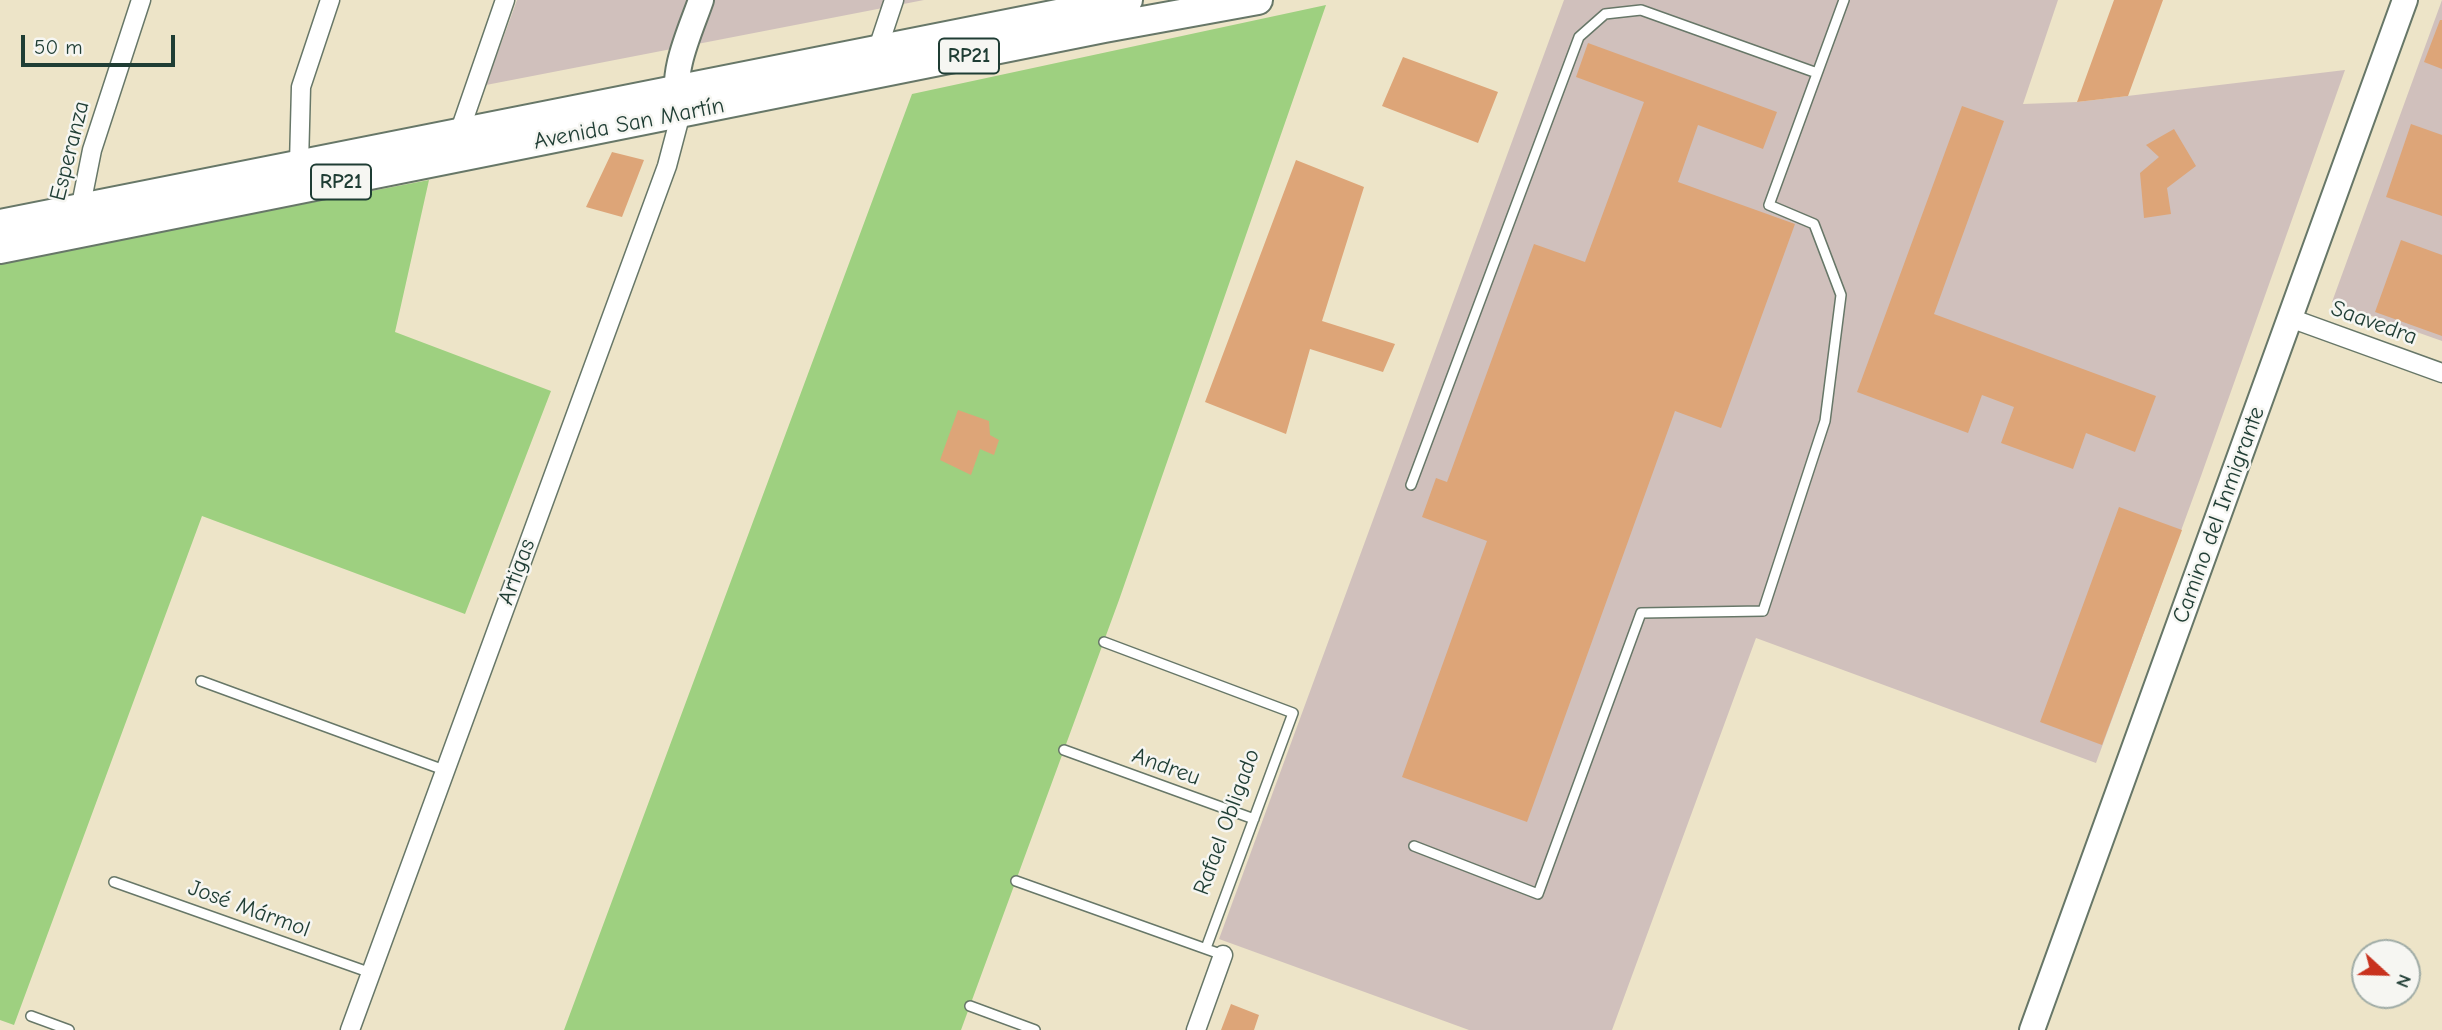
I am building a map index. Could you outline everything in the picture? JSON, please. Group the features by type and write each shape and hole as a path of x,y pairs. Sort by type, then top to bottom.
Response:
{"main road":[{"name":"Artigas","path":"678,102 684,50 701,0"},
{"name":"Avenida San Martín","path":"0,249 78,221 299,164 459,133 678,102 877,51 1110,8 1258,0"},
{"name":"Camino del Inmigrante","path":"2032,1030 2405,0"},
{"name":"Avenida San Martín","path":"0,223 78,221 678,102 1110,8"}],"street":[{"name":"Esperanza","path":"78,221 92,150 141,0"},
{"path":"299,164 301,87 330,0"},
{"path":"459,133 505,0"},
{"path":"877,51 894,0"},
{"name":"Artigas","path":"350,1030 662,179 678,102"},
{"name":"Saavedra","path":"2290,318 2442,373"},
{"path":"1196,1030 1223,955"}],"lane":[{"path":"1414,846 1538,894 1641,613 1763,611 1825,421 1842,295 1814,224 1769,205 1844,0"},
{"path":"1410,485 1578,37 1605,13 1641,10 1817,73"},
{"name":"Rafael Obligado","path":"1104,642 1293,713 1206,948"},
{"path":"201,681 444,769"},
{"name":"Andreu","path":"1064,750 1254,819"},
{"name":"José Mármol","path":"114,881 371,973"},
{"path":"1016,881 1223,955"},
{"path":"970,1006 1035,1030"},
{"path":"31,1016 69,1030"}],"shaded area":[{"path":"517,0 924,0 486,85"},
{"path":"1564,0 2058,0 2023,104 2077,102 2345,70 2096,763 1756,638 1612,1030 1469,1030 1219,939"},
{"path":"2442,0 2442,341 2332,302"}],"green space":[{"path":"1326,5 1119,600 961,1030 564,1030 912,94"},
{"path":"429,180 395,332 551,391 465,614 202,516 14,1025 0,1020 0,262"}],"building":[{"path":"2114,0 2163,0 2128,96 2077,102"},
{"path":"2442,20 2442,69 2424,62"},
{"path":"1588,43 1777,112 1763,149 1698,125 1678,182 1795,224 1721,428 1675,411 1527,822 1402,777 1487,541 1422,517 1436,478 1447,482 1534,244 1585,262 1644,102 1576,77"},
{"path":"1403,57 1498,92 1478,143 1382,106"},
{"path":"1962,106 2004,121 1934,314 2156,396 2135,452 2086,433 2073,469 2001,443 2014,407 1982,395 1968,433 1857,392"},
{"path":"2411,124 2442,135 2442,216 2386,197"},
{"path":"2174,129 2196,166 2167,188 2171,214 2144,218 2140,173 2159,157 2146,145"},
{"path":"612,152 644,160 622,217 586,207"},
{"path":"1296,160 1364,187 1322,321 1395,344 1383,372 1310,349 1286,434 1205,402"},
{"path":"2401,240 2442,255 2442,336 2375,312"},
{"path":"958,410 989,421 990,435 999,440 994,455 980,449 971,475 940,460"},
{"path":"2119,507 2182,530 2102,745 2040,722"},
{"path":"1231,1004 1259,1015 1254,1030 1221,1030"}]}
